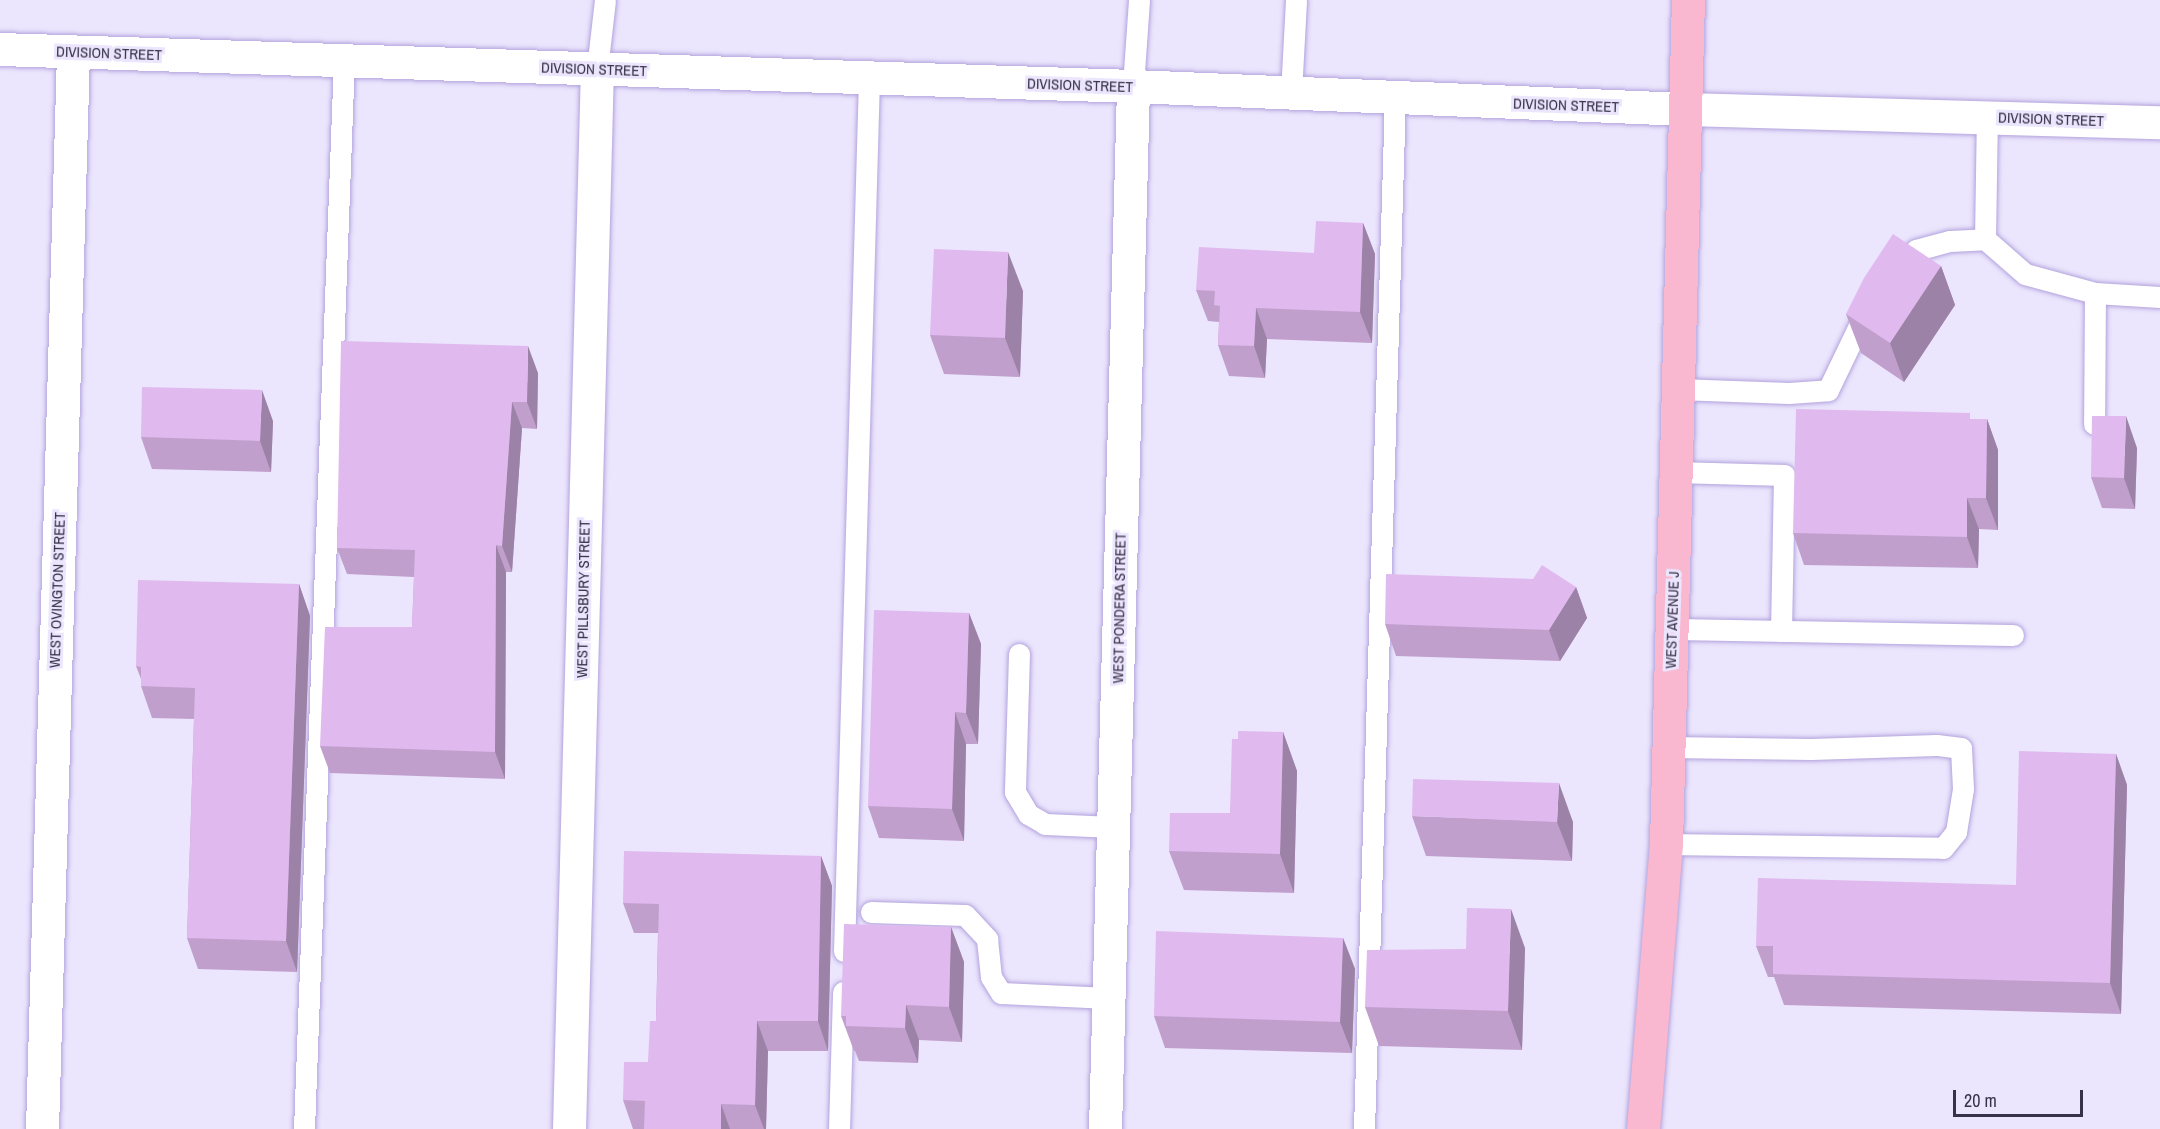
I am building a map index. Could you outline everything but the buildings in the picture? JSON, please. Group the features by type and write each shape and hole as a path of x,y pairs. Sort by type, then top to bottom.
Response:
{"main road":[{"name":"WEST AVENUE J","path":"1643,1129 1666,844 1688,0"}],"street":[{"name":"DIVISION STREET","path":"0,49 1133,86 1395,99 1685,109 2160,122"},
{"name":"WEST OVINGTON STREET","path":"42,1129 73,52"},
{"name":"WEST PILLSBURY STREET","path":"569,1129 597,69"},
{"name":"WEST PONDERA STREET","path":"1106,1129 1133,86"}],"lane":[{"path":"597,69 606,0"},
{"path":"1133,86 1139,0"},
{"path":"1291,93 1296,0"},
{"path":"304,1129 344,61"},
{"path":"839,1129 869,78"},
{"path":"1365,1129 1395,99"},
{"path":"1985,239 1988,117"},
{"path":"1678,389 1828,390 1886,272 1916,250 1950,241 1985,239 2025,274 2095,293 2160,297"},
{"path":"2094,424 2095,293"},
{"path":"1676,472 1784,475 1781,631"},
{"path":"1672,629 2013,635"},
{"path":"1019,654 1015,792 1028,814 1045,824 1113,827"},
{"path":"1666,844 1943,848 1956,832 1963,789 1961,748 1936,745 1811,749 1668,747"},
{"path":"871,912 965,915 987,939 991,977 1001,993 1109,998"}]}
